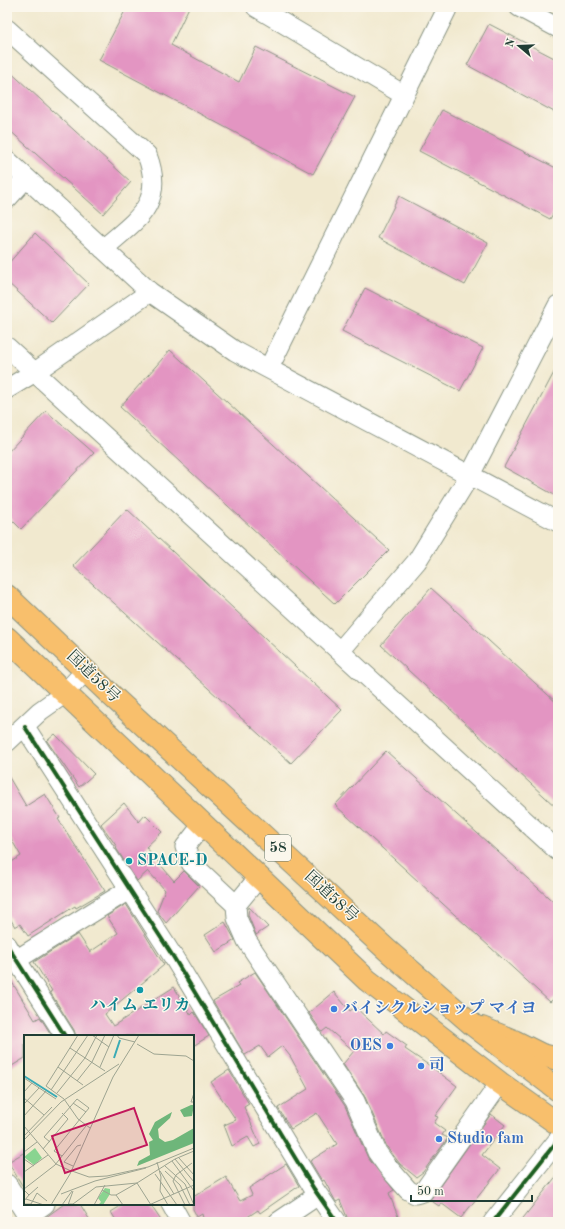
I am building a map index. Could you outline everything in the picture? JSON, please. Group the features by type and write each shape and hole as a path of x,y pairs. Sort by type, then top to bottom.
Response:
{"main road":[{"name":"国道58号","path":"7,596 387,950 473,1024 558,1090"},
{"name":"国道58号","path":"7,638 64,694 367,980 500,1082 558,1124"},
{"path":"473,1024 514,1041 542,1056 558,1059"}],"street":[{"path":"256,7 404,95"},
{"path":"269,368 448,7"},
{"path":"519,7 558,28"},
{"path":"7,29 148,155 154,182 153,194 137,220 103,249"},
{"path":"7,160 150,292 235,351 558,522"},
{"path":"7,199 26,178"},
{"path":"7,389 35,372 150,292"},
{"path":"340,650 417,561 470,475 558,305"},
{"path":"7,347 558,851"},
{"path":"7,742 25,727 40,711 64,694 86,670"},
{"path":"25,727 174,958 318,1195 337,1222"},
{"path":"203,824 185,848 191,863 236,905"},
{"path":"259,877 236,905 236,918 247,941 355,1101 377,1152 408,1190 415,1194 423,1192 500,1082"},
{"path":"64,1035 12,953 130,889"},
{"path":"493,1222 558,1140"},
{"path":"7,1184 29,1219 45,1205"},
{"path":"278,1222 318,1195"},
{"path":"172,1205 182,1222"}],"building":[{"path":"127,7 189,7 171,45 239,82 256,47 355,97 313,174 99,60"},
{"path":"489,24 558,60 558,114 467,65"},
{"path":"7,69 131,182 103,214 7,128"},
{"path":"442,110 558,169 558,205 550,219 419,151"},
{"path":"399,196 488,243 465,285 378,238"},
{"path":"35,233 89,284 52,323 7,282 7,265"},
{"path":"365,288 483,348 460,391 342,331"},
{"path":"170,350 389,550 335,604 120,407"},
{"path":"558,365 558,497 504,467"},
{"path":"46,411 94,453 21,529 7,515 7,453"},
{"path":"127,509 342,710 291,763 73,566"},
{"path":"431,588 558,704 558,809 381,645"},
{"path":"55,734 94,774 79,787 47,741"},
{"path":"386,751 558,906 558,995 550,1002 335,805"},
{"path":"7,774 26,806 45,794 60,818 58,819 105,891 76,908 75,906 28,936 20,924 15,927 7,913 7,865 21,856 7,832"},
{"path":"124,803 139,822 145,815 162,832 146,847 174,881 184,871 199,886 166,923 157,911 165,890 148,871 137,881 116,848 117,847 101,824"},
{"path":"126,904 164,965 105,1014 113,1026 174,987 191,1015 194,1012 209,1036 194,1045 194,1035 76,1035 50,992 52,991 34,962 78,934 90,952 118,933 107,916"},
{"path":"249,907 268,927 256,935 248,915"},
{"path":"225,922 235,940 216,952 205,935"},
{"path":"255,972 345,1106 368,1158 394,1190 389,1193 400,1222 349,1222 340,1200 336,1202 324,1180 322,1181 310,1161 337,1144 317,1113 291,1129 278,1108 308,1089 290,1056 282,1046 268,1057 260,1046 245,1055 213,1001 239,986 237,983"},
{"path":"7,974 35,1020 40,1017 51,1035 24,1035 24,1059 7,1069"},
{"path":"334,992 350,1011 355,1007 384,1034 386,1031 407,1046 405,1049 457,1086 435,1116 438,1117 434,1123 445,1131 442,1135 448,1138 423,1172 416,1177 400,1164 387,1147 365,1097 343,1064 354,1051 327,1028 322,1032 309,1013"},
{"path":"229,1070 249,1104 244,1107 260,1144 254,1147 248,1137 232,1146 224,1125 236,1120 211,1082"},
{"path":"491,1114 505,1125 482,1155 500,1169 461,1218 441,1203 439,1206 430,1200"},
{"path":"24,1153 24,1188 8,1162"},
{"path":"286,1164 299,1186 260,1213 258,1210 240,1222 204,1222 202,1214 197,1217 193,1209 194,1196 226,1177 240,1201 252,1195 249,1188"},
{"path":"558,1174 558,1222 520,1222"},
{"path":"63,1205 81,1205 91,1222 42,1222 42,1220"},
{"path":"122,1205 151,1205 162,1222 117,1222 111,1212"}],"cycle path":[{"path":"25,727 174,958 314,1189 337,1222"},
{"path":"7,945 64,1035"},
{"path":"493,1222 558,1140"}],"place":[{"name":"SPACE-D","path":"129,861"},
{"name":"ハイム エリカ","path":"140,990"},
{"name":"バイシクルショップ マイヨ","path":"334,1009"},
{"name":"OES","path":"390,1046"},
{"name":"司","path":"421,1066"},
{"name":"Studio fam","path":"439,1139"}]}
